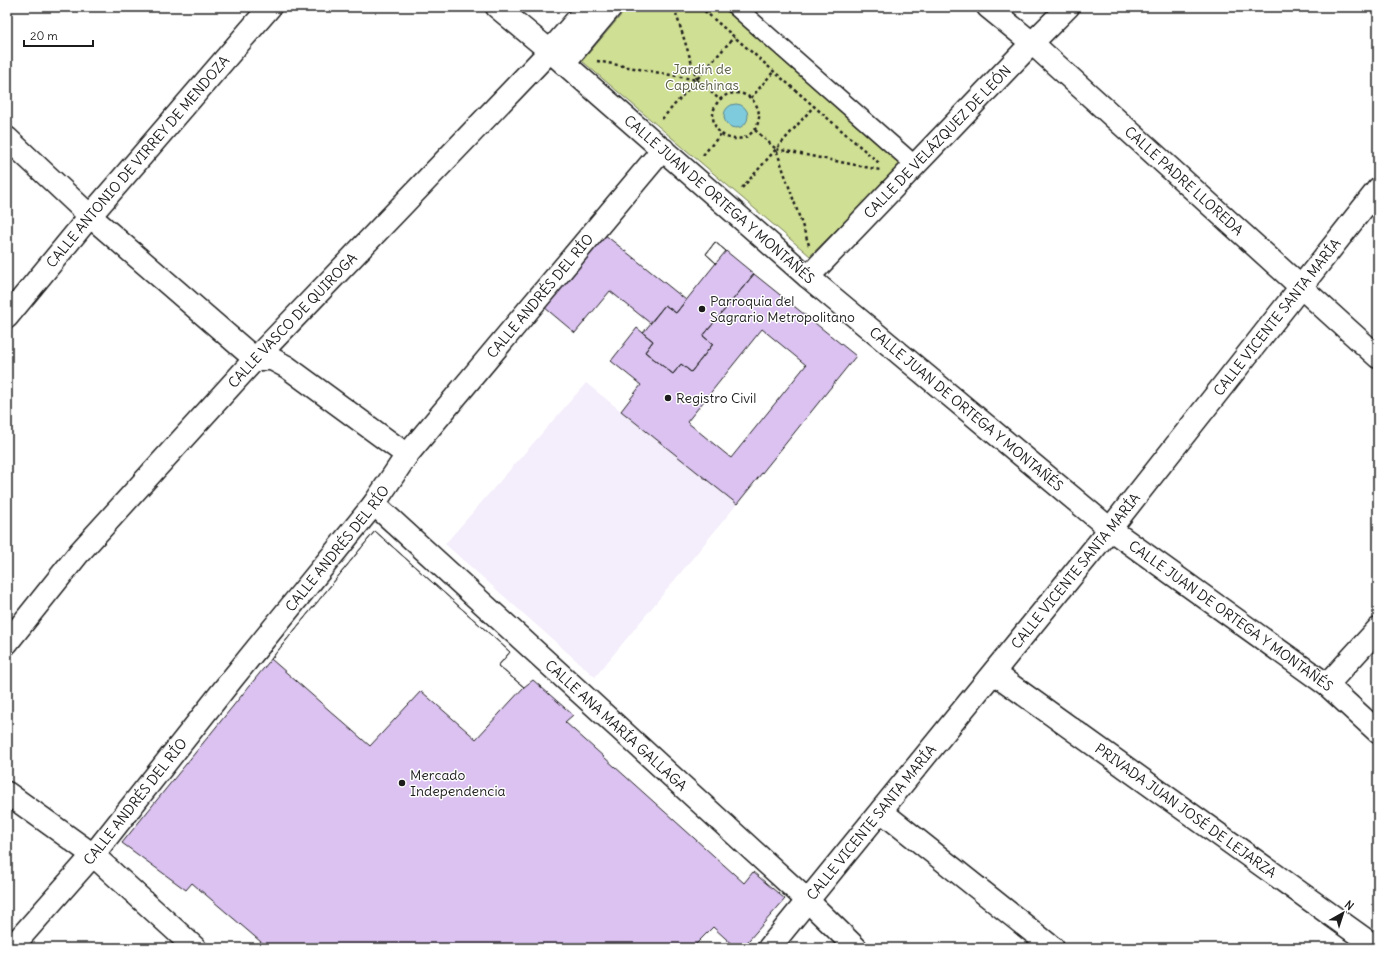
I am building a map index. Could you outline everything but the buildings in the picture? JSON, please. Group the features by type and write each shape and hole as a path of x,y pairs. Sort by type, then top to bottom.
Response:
{"street":[{"name":"CALLE ANTONIO DE VIRREY DE MENDOZA","path":"7,317 90,216 270,7"},
{"name":"CALLE JUAN DE ORTEGA Y MONTAÑÉS","path":"498,7 663,149 808,278 1110,529 1327,685 1378,732"},
{"name":"CALLE VASCO DE QUIROGA","path":"557,57 588,7"},
{"name":"CALLE VASCO DE QUIROGA","path":"7,643 79,553 255,359 557,57 612,7"},
{"path":"736,7 915,165"},
{"name":"CALLE PADRE LLOREDA","path":"988,7 1032,43 1378,357"},
{"name":"CALLE DE VELÁZQUEZ DE LEÓN","path":"808,278 895,177 915,165 1068,7"},
{"path":"7,138 90,216 255,359 272,358 287,367 407,455"},
{"name":"CALLE ANDRÉS DEL RÍO","path":"11,948 94,855 232,679 374,504 407,455 663,149"},
{"name":"CALLE VICENTE SANTA MARÍA","path":"769,948 1110,529 1378,189"},
{"name":"CALLE ANA MARÍA GALLAGA","path":"374,504 808,901 856,948"},
{"path":"1327,685 1378,629"},
{"name":"PRIVADA JUAN JOSÉ DE LEJARZA","path":"994,673 1377,948"},
{"path":"7,793 94,855 195,948"},
{"path":"881,811 1053,948"}],"path":[{"path":"674,7 697,80"},
{"path":"700,7 895,177"},
{"path":"661,121 734,36"},
{"path":"591,60 697,80 719,99"},
{"path":"751,98 774,71"},
{"path":"732,92 745,94 751,98 756,103 759,116 755,130 750,135 735,140 721,134 716,128 712,117 715,105 719,99 732,92"},
{"path":"740,190 814,106"},
{"path":"755,130 776,148 895,177"},
{"path":"776,148 811,252"}],"shaded area":[{"path":"586,383 737,504 595,677 445,544"}],"green space":[{"name":"Jardín de Capuchinas","path":"628,7 722,7 901,165 810,256 582,61"}],"water":[{"path":"736,104 745,107 748,116 745,125 736,128 727,125 724,116 727,107"}],"place":[{"name":"Parroquia del Sagrario Metropolitano","path":"702,309"},
{"name":"Registro Civil","path":"668,398"},
{"name":"Mercado Independencia","path":"402,783"}]}
